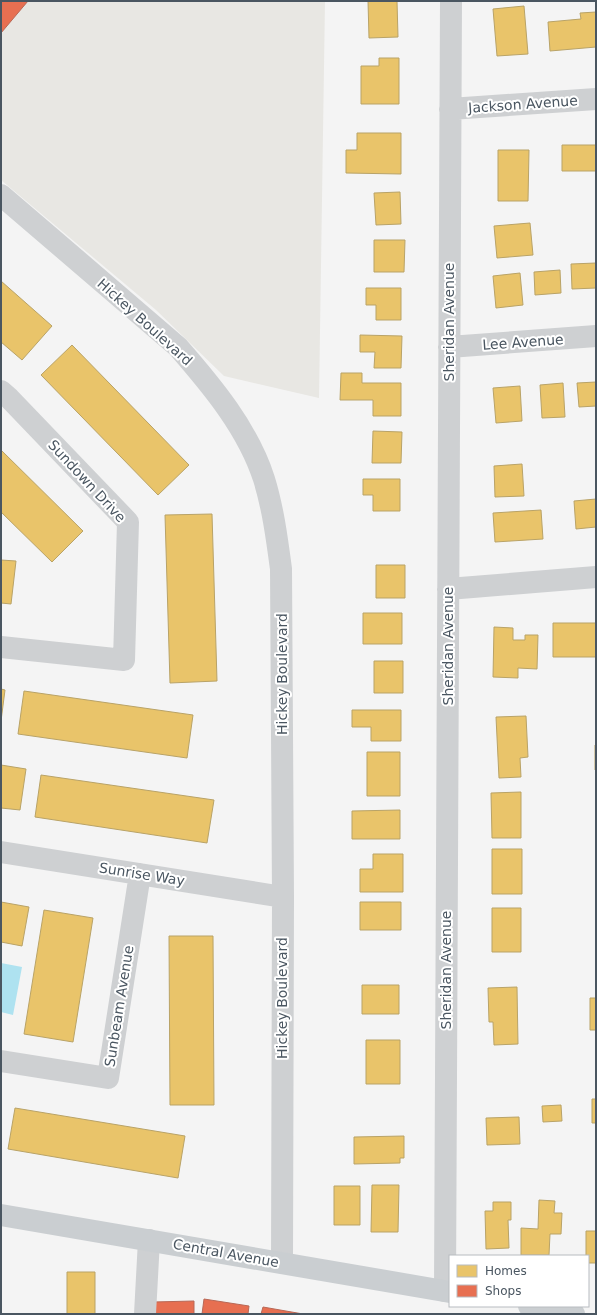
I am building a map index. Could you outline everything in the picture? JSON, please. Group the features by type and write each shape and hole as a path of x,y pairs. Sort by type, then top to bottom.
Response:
{"main road":[{"name":"Central Avenue","path":"1,1215 282,1262 447,1292"},
{"path":"535,1307 574,1314"}],"street":[{"name":"Sheridan Avenue","path":"447,1292 451,1"},
{"name":"Jackson Avenue","path":"450,109 596,99"},
{"name":"Hickey Boulevard","path":"1,195 178,347 229,410 250,448 264,479 277,541 281,569 283,897 282,1262"},
{"name":"Lee Avenue","path":"449,348 596,336"},
{"name":"Sundown Drive","path":"1,391 128,522 124,660 1,646"},
{"path":"448,589 596,577"},
{"name":"Sunrise Way","path":"1,852 283,897"},
{"name":"Sunbeam Avenue","path":"1,1061 108,1078 140,874"},
{"path":"144,1314 149,1240"}],"shaded area":[{"path":"1,1 325,1 319,398 224,376 156,310 1,180"}],"water":[{"path":"1,963 22,967 13,1015 1,1012"}],"building: Homes":[{"path":"368,1 397,1 398,37 369,38"},
{"path":"524,6 528,54 497,56 493,9"},
{"path":"596,12 596,47 550,51 548,22 581,19 580,13"},
{"path":"379,58 399,58 399,104 361,104 361,66 379,66"},
{"path":"357,133 401,133 401,174 346,173 346,150 357,150"},
{"path":"562,145 596,145 596,171 562,171"},
{"path":"498,150 529,150 528,201 498,201"},
{"path":"400,192 401,224 376,225 374,193"},
{"path":"530,223 533,255 497,258 494,226"},
{"path":"374,240 405,240 404,272 374,272"},
{"path":"596,263 596,288 572,289 571,264"},
{"path":"560,270 561,293 535,295 534,272"},
{"path":"520,273 523,305 496,308 493,276"},
{"path":"1,281 52,326 22,360 1,342"},
{"path":"366,288 401,288 401,320 376,320 376,305 366,305"},
{"path":"360,335 402,336 401,368 374,368 375,352 360,352"},
{"path":"72,345 189,465 158,495 41,375"},
{"path":"341,373 362,373 362,383 401,383 401,416 373,416 373,400 340,400"},
{"path":"596,382 596,406 579,407 577,383"},
{"path":"563,383 565,417 542,418 540,385"},
{"path":"520,386 522,421 496,423 493,388"},
{"path":"373,431 402,432 401,463 372,463"},
{"path":"1,450 83,531 52,562 1,512"},
{"path":"522,464 524,496 495,497 494,466"},
{"path":"363,479 400,479 400,511 373,511 373,495 363,495"},
{"path":"596,499 596,527 576,529 574,501"},
{"path":"541,510 543,539 495,542 493,513"},
{"path":"212,514 217,681 170,683 165,515"},
{"path":"1,560 16,561 11,604 1,603"},
{"path":"376,565 405,565 405,598 376,598"},
{"path":"363,613 402,613 402,644 363,644"},
{"path":"553,623 596,623 596,657 553,657"},
{"path":"494,627 513,628 513,640 525,640 525,635 538,635 537,669 518,668 518,678 493,677"},
{"path":"374,661 403,661 403,693 374,693"},
{"path":"1,689 5,690 1,721"},
{"path":"24,691 193,715 187,758 18,734"},
{"path":"352,710 401,710 401,741 371,741 371,727 352,727"},
{"path":"526,716 528,757 520,758 521,777 499,778 496,717"},
{"path":"596,745 596,770 595,770"},
{"path":"367,752 400,752 400,796 367,796"},
{"path":"1,765 26,769 20,810 1,808"},
{"path":"41,775 214,800 207,843 35,817"},
{"path":"521,792 521,838 492,838 491,793"},
{"path":"400,810 400,839 352,839 352,811"},
{"path":"492,849 522,849 522,894 492,894"},
{"path":"373,854 403,854 403,892 360,892 360,869 373,869"},
{"path":"1,902 29,907 22,946 1,942"},
{"path":"360,902 401,902 401,930 360,930"},
{"path":"492,908 521,908 521,952 492,952"},
{"path":"44,910 93,918 73,1042 24,1034"},
{"path":"169,936 213,936 214,1105 170,1105"},
{"path":"362,985 399,985 399,1014 362,1014"},
{"path":"517,987 518,1044 494,1045 493,1022 489,1022 488,988"},
{"path":"590,998 596,998 596,1030 590,1030"},
{"path":"366,1040 400,1040 400,1084 366,1084"},
{"path":"592,1099 596,1099 596,1123 592,1123"},
{"path":"561,1105 562,1121 543,1122 542,1106"},
{"path":"15,1108 185,1136 178,1178 8,1149"},
{"path":"519,1117 520,1144 487,1145 486,1118"},
{"path":"404,1136 404,1158 400,1158 400,1163 354,1164 354,1137"},
{"path":"372,1185 399,1185 398,1232 371,1232"},
{"path":"334,1186 360,1186 360,1225 334,1225"},
{"path":"539,1200 555,1201 554,1213 562,1213 561,1234 550,1234 549,1255 521,1255 521,1228 538,1229"},
{"path":"493,1202 511,1202 511,1220 508,1220 509,1248 486,1249 485,1211 493,1211"},
{"path":"586,1231 596,1231 596,1263 589,1263 589,1255 586,1255"},
{"path":"67,1272 95,1272 95,1314 67,1314"}],"building: Shops":[{"path":"1,1 28,1 1,33"},
{"path":"204,1299 249,1306 248,1314 202,1314"},
{"path":"194,1301 194,1314 153,1314 153,1302"},
{"path":"263,1307 303,1314 261,1314"}]}
